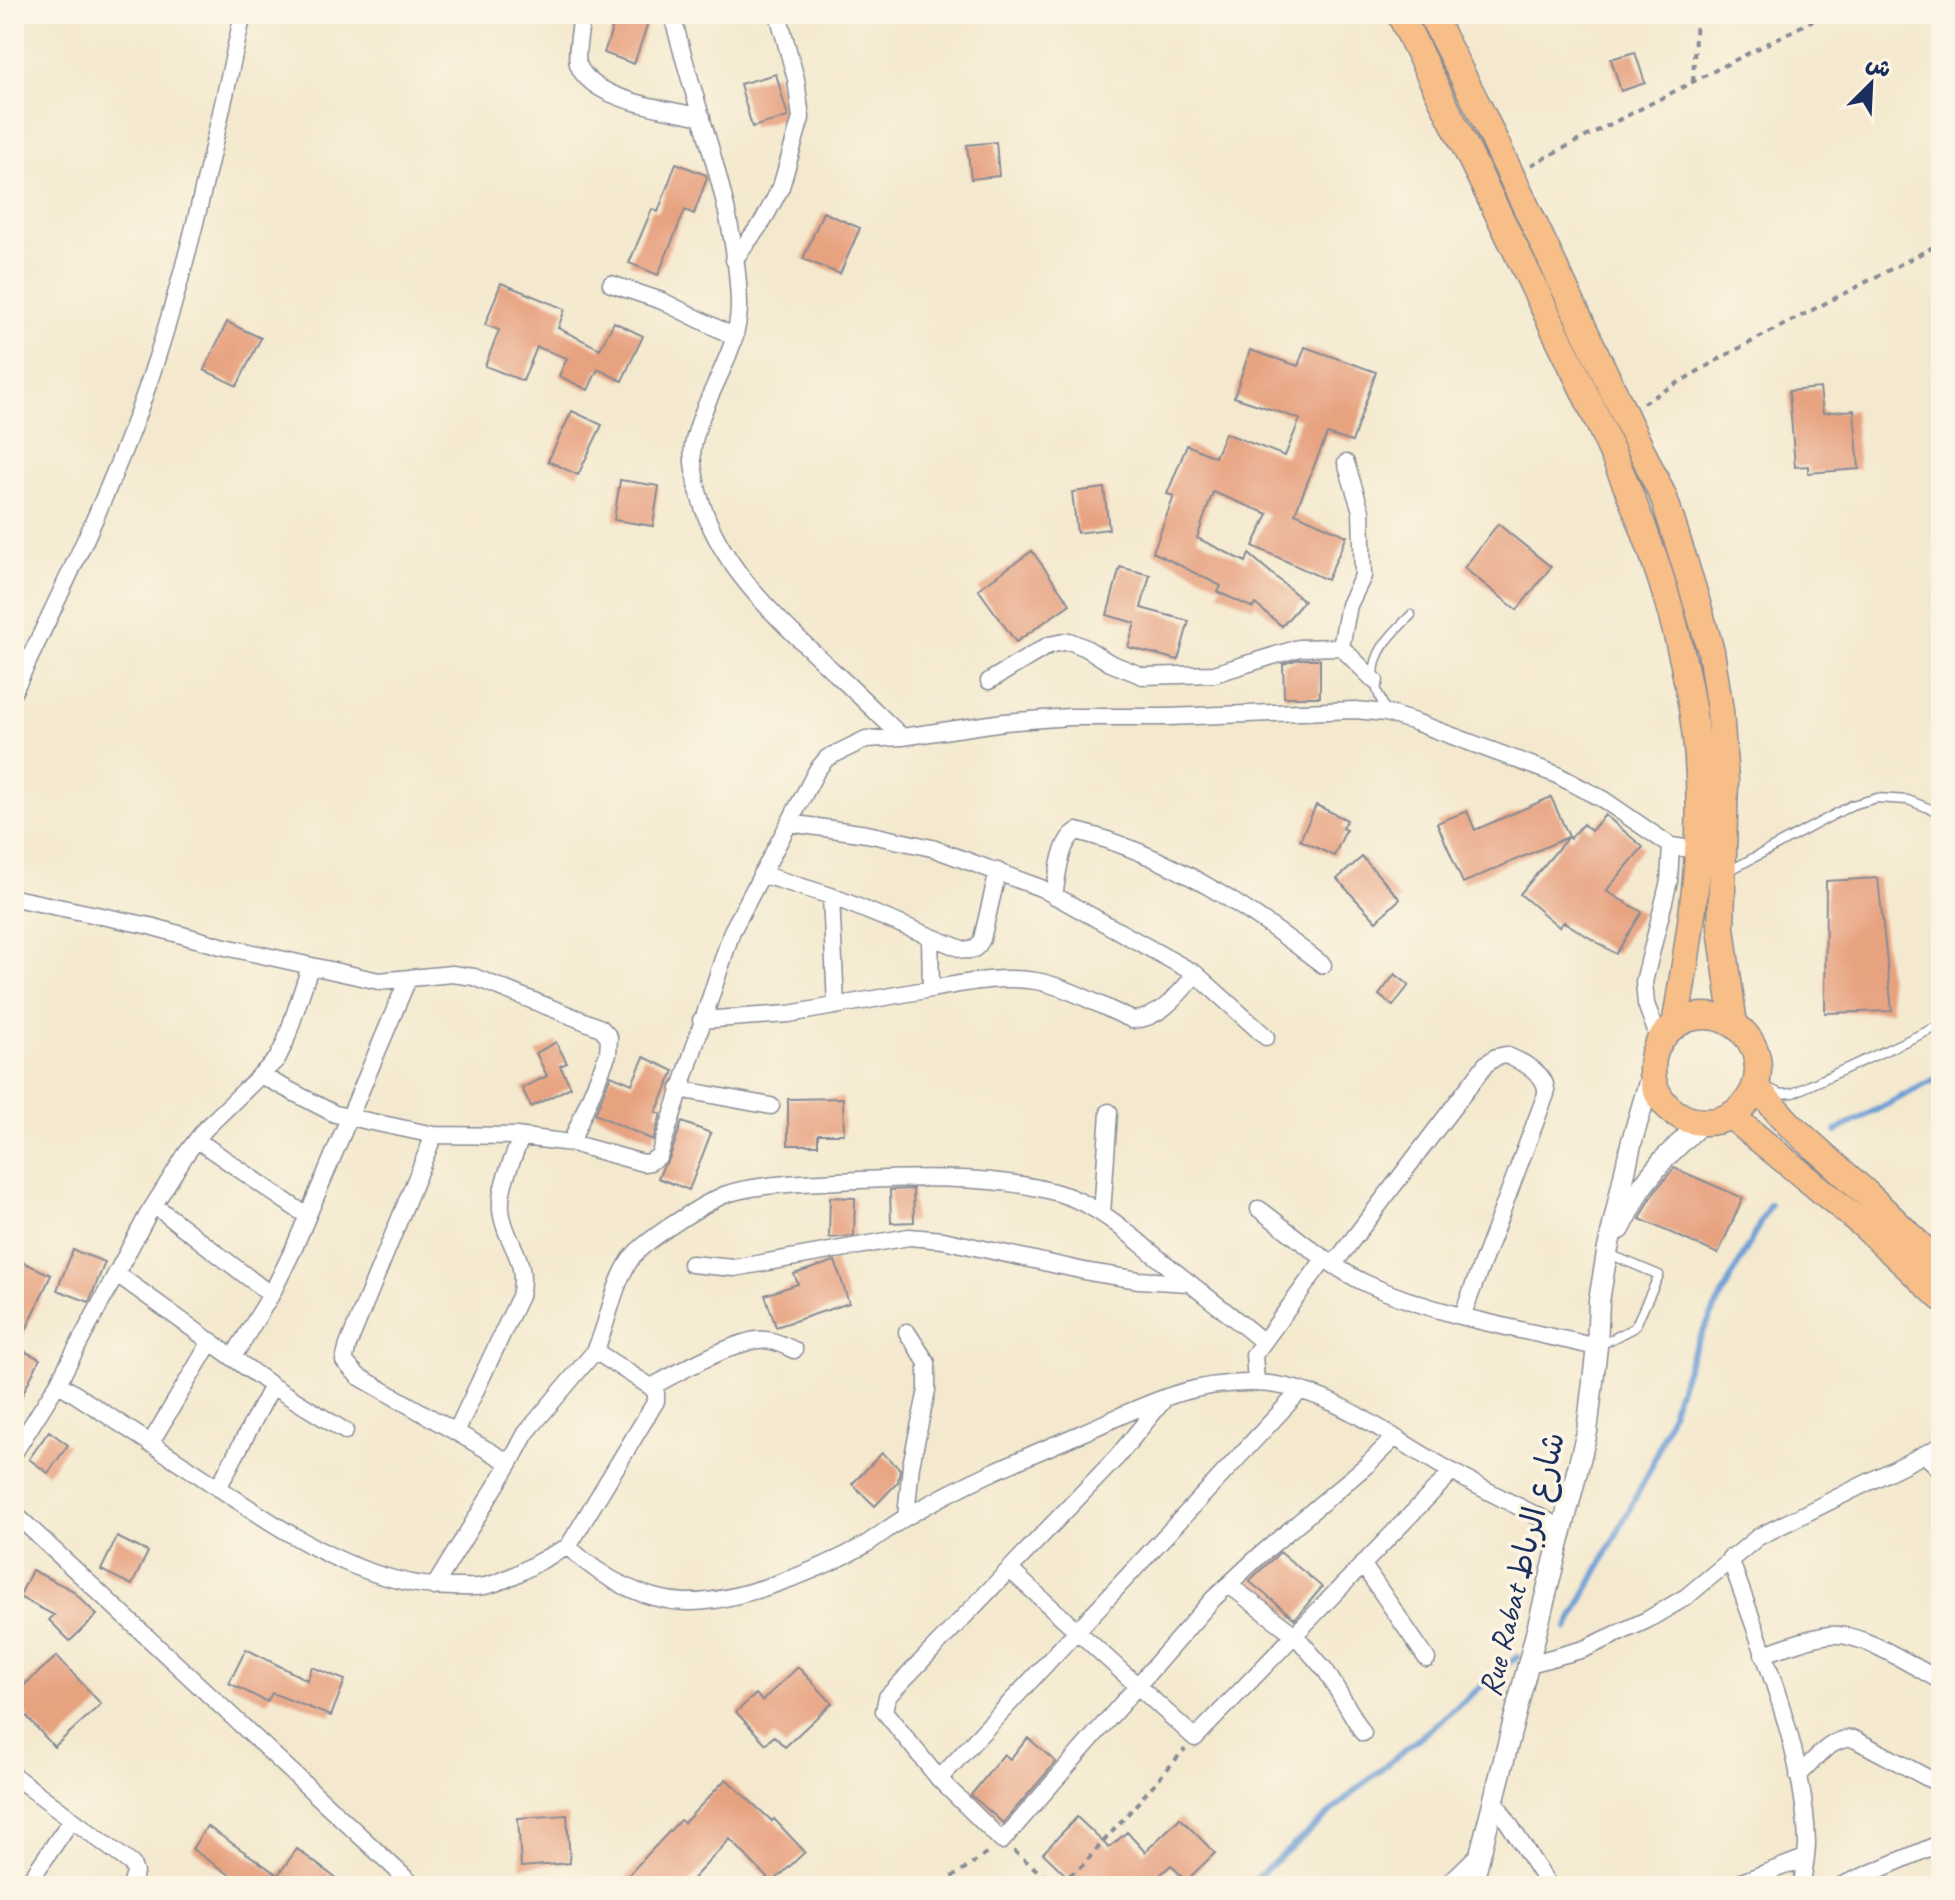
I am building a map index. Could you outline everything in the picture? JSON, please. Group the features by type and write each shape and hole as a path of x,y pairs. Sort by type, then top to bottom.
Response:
{"highway":[{"path":"1400,14 1606,436 1649,540 1672,608 1685,666 1696,740 1699,850 1690,936 1667,1034 1653,1056 1652,1072 1656,1090 1667,1106 1682,1118 1701,1123 1716,1122 1731,1116 1750,1099 1757,1082 1758,1063 1746,1035 1734,1025 1708,1017 1695,1017 1667,1034"},
{"path":"1431,14 1664,498 1711,651 1720,711 1725,780 1721,928 1734,1025"},
{"path":"1757,1082 1790,1125 1941,1266"},
{"path":"1731,1116 1862,1224 1941,1298"}],"street":[{"path":"14,691 97,511 137,414 190,243 243,14"},
{"path":"582,14 577,62 586,78 604,91 702,117"},
{"path":"672,14 702,117 727,220 739,301 739,324 735,337 708,398 693,446 693,466 700,499 724,551 748,587 902,737"},
{"path":"734,260 763,221 781,187 801,118 796,79 778,14"},
{"path":"611,284 662,301 735,337"},
{"path":"1341,647 1349,605 1363,576 1361,511 1346,463"},
{"path":"989,681 1049,645 1069,641 1143,676 1214,674 1299,648 1341,647 1375,681"},
{"path":"260,1075 335,1114 350,1118 434,1135 521,1137 571,1143 650,1162 659,1156 732,931 761,874 817,770 827,758 866,739 1069,717 1355,710 1386,713 1555,774 1604,800 1671,846 1699,850"},
{"path":"789,823 867,834 932,848 998,871 1054,896 1196,974 1266,1037"},
{"path":"1054,896 1065,846 1070,835 1077,831 1162,863 1212,890 1273,926 1323,965"},
{"path":"1667,1034 1646,1004 1644,982 1669,881 1671,846"},
{"path":"761,874 831,896 964,950 976,948 982,939 998,871"},
{"path":"831,896 836,1006"},
{"path":"14,898 150,926 221,946 379,981 452,974 474,977 601,1028 609,1037 608,1054 571,1143"},
{"path":"930,936 931,989"},
{"path":"14,1453 58,1383 154,1205 197,1140 277,1059 310,967"},
{"path":"701,1020 789,1014 1001,979 1053,985 1133,1020 1147,1019 1160,1012 1196,974"},
{"path":"233,1357 271,1295 408,979"},
{"path":"1256,1382 1254,1355 1262,1341 1486,1064 1506,1055 1541,1075 1547,1086 1546,1094 1463,1314"},
{"name":"Rue Rabat شارع الرباط","path":"1472,1886 1587,1432 1599,1301 1607,1253 1631,1144 1652,1072"},
{"path":"679,1089 771,1106"},
{"path":"1102,1214 1109,1112"},
{"name":"Rue Rabat شارع الرباط","path":"1607,1253 1643,1185 1663,1160 1701,1123"},
{"path":"434,1135 344,1361 358,1376 510,1463"},
{"path":"456,1432 524,1279 522,1264 501,1209 502,1190 521,1137"},
{"path":"197,1140 307,1216"},
{"path":"434,1587 526,1433 595,1351 619,1280 634,1256 652,1238 724,1195 781,1184 924,1178 1024,1185 1069,1197 1102,1214 1134,1236 1262,1341"},
{"path":"154,1205 271,1295"},
{"path":"1259,1209 1329,1261 1365,1282 1463,1314 1597,1347"},
{"path":"691,1264 734,1268 909,1237 943,1240 1089,1272 1190,1283"},
{"path":"117,1274 272,1386 345,1431"},
{"path":"906,1517 911,1465 927,1390 927,1363 907,1332"},
{"path":"651,1387 685,1369 758,1340 777,1342 794,1350"},
{"path":"150,1444 211,1341"},
{"path":"58,1383 321,1551 368,1572 396,1580 434,1587 483,1586 518,1573 568,1547 656,1401 656,1393 651,1387 595,1351"},
{"path":"568,1547 594,1570 629,1589 680,1602 734,1596 802,1574 862,1546 906,1517 998,1468 1168,1394 1219,1384 1256,1382 1300,1391 1335,1403 1452,1472 1564,1529"},
{"path":"218,1488 272,1386"},
{"path":"939,1779 1300,1391"},
{"path":"1168,1394 1117,1457 892,1689 883,1703 884,1711 939,1779 1002,1841 1136,1686 1229,1585 1394,1438"},
{"path":"1526,1665 1584,1649 1647,1620 1686,1597 1758,1537 1941,1446"},
{"path":"1924,1454 1941,1470"},
{"path":"1010,1570 1195,1738 1452,1472"},
{"path":"14,1513 414,1886"},
{"path":"1730,1558 1763,1654 1803,1796 1805,1858 1802,1886"},
{"path":"1363,1565 1427,1659"},
{"path":"1229,1585 1295,1635 1326,1671 1363,1733"},
{"path":"1763,1654 1831,1635 1850,1637 1941,1681"},
{"path":"1798,1776 1835,1742 1844,1738 1854,1739 1941,1785"},
{"path":"14,1776 132,1864 135,1873 131,1886"},
{"path":"1493,1799 1549,1886"},
{"path":"26,1886 72,1819"},
{"path":"1840,1886 1937,1849"},
{"path":"1446,1886 1482,1850"},
{"path":"1731,1886 1805,1858"}],"lane":[{"path":"1386,713 1375,681 1376,659 1387,640 1411,615"},
{"path":"1723,875 1852,805 1877,798 1908,800 1941,813"},
{"path":"1757,1082 1781,1094 1793,1093 1941,1025"},
{"path":"1597,1347 1635,1327 1659,1275 1607,1253"}],"path":[{"path":"1693,81 1696,14"},
{"path":"1511,175 1825,14"},
{"path":"1625,413 1728,354 1941,243"},
{"path":"929,1886 981,1860 1002,1841 1056,1886 1082,1866 1195,1738"}],"building":[{"path":"617,14 631,14 649,20 634,64 604,53"},
{"path":"1635,52 1645,83 1621,91 1611,59"},
{"path":"776,74 788,117 752,127 740,84"},
{"path":"996,142 999,176 971,179 967,145"},
{"path":"676,163 707,178 694,214 685,210 658,275 629,263 652,209 658,212"},
{"path":"823,212 860,228 840,274 803,259"},
{"path":"501,283 565,309 558,328 600,349 614,322 643,336 622,381 598,369 588,390 559,376 567,358 537,347 523,381 485,366 499,330 485,325"},
{"path":"227,322 261,338 237,386 204,370"},
{"path":"1305,347 1376,372 1352,442 1327,434 1295,513 1347,536 1327,580 1253,546 1268,514 1213,492 1197,538 1246,562 1249,554 1304,601 1282,626 1255,604 1253,608 1218,592 1221,586 1153,552 1174,496 1167,494 1187,445 1215,457 1225,433 1285,456 1300,419 1234,397 1250,350 1298,366"},
{"path":"1820,388 1823,413 1854,410 1859,469 1808,473 1808,466 1795,467 1789,391"},
{"path":"572,411 602,425 578,475 548,461"},
{"path":"620,480 659,486 653,526 614,520"},
{"path":"1104,488 1109,529 1077,533 1072,492"},
{"path":"1498,524 1551,567 1517,610 1464,568"},
{"path":"1032,551 1070,604 1016,642 978,589"},
{"path":"1120,567 1150,575 1141,608 1189,621 1178,660 1128,647 1135,623 1107,615"},
{"path":"1299,659 1320,659 1320,697 1284,697 1283,664"},
{"path":"1551,797 1570,839 1583,824 1591,831 1605,815 1643,847 1606,891 1642,912 1616,954 1564,922 1559,927 1520,894 1568,837 1463,883 1437,823 1467,811 1475,830"},
{"path":"1316,805 1347,820 1342,828 1346,830 1334,856 1300,840"},
{"path":"1362,857 1400,899 1376,921 1337,879"},
{"path":"1878,878 1892,1011 1825,1013 1826,881"},
{"path":"1395,974 1409,985 1393,1006 1379,995"},
{"path":"556,1042 567,1063 560,1066 571,1087 531,1107 522,1088 547,1076 536,1053"},
{"path":"644,1057 674,1071 656,1112 661,1114 653,1140 595,1114 611,1075 632,1084"},
{"path":"843,1098 844,1134 818,1134 818,1145 788,1145 788,1099"},
{"path":"682,1122 711,1133 689,1190 658,1178 669,1159"},
{"path":"1674,1168 1743,1198 1718,1254 1640,1219 1654,1192"},
{"path":"913,1189 914,1222 891,1223 890,1190"},
{"path":"830,1197 855,1198 854,1236 829,1238"},
{"path":"73,1250 105,1262 89,1302 57,1290"},
{"path":"14,1258 51,1275 18,1348 40,1359 14,1411"},
{"path":"835,1261 849,1303 776,1327 765,1295 798,1284 794,1274"},
{"path":"49,1431 68,1445 48,1473 29,1459"},
{"path":"882,1453 900,1469 898,1482 875,1506 852,1484"},
{"path":"117,1537 148,1552 132,1585 101,1570"},
{"path":"1280,1552 1322,1587 1295,1619 1249,1581"},
{"path":"32,1570 72,1590 97,1615 70,1641 49,1620 54,1615 19,1597"},
{"path":"246,1649 307,1680 312,1667 345,1680 331,1716 272,1693 267,1702 229,1683"},
{"path":"57,1656 101,1704 54,1747 14,1702 14,1694"},
{"path":"798,1667 832,1703 785,1747 774,1736 766,1744 736,1712 756,1694 762,1701"},
{"path":"1028,1738 1056,1762 1003,1823 971,1795 1004,1754 1010,1759"},
{"path":"726,1779 772,1821 774,1819 805,1852 772,1883 730,1839 686,1886 618,1886 680,1820 684,1823"},
{"path":"567,1815 570,1863 521,1867 518,1818"},
{"path":"1077,1817 1109,1848 1127,1832 1145,1852 1180,1818 1215,1853 1186,1881 1171,1865 1148,1886 1077,1886 1043,1853"},
{"path":"207,1826 278,1875 297,1849 346,1886 246,1886 192,1849"}],"waterway":[{"path":"1836,1131 1941,1076"},
{"path":"1567,1629 1651,1468 1693,1351 1770,1204"},
{"path":"1247,1886 1354,1792 1517,1657"}]}
